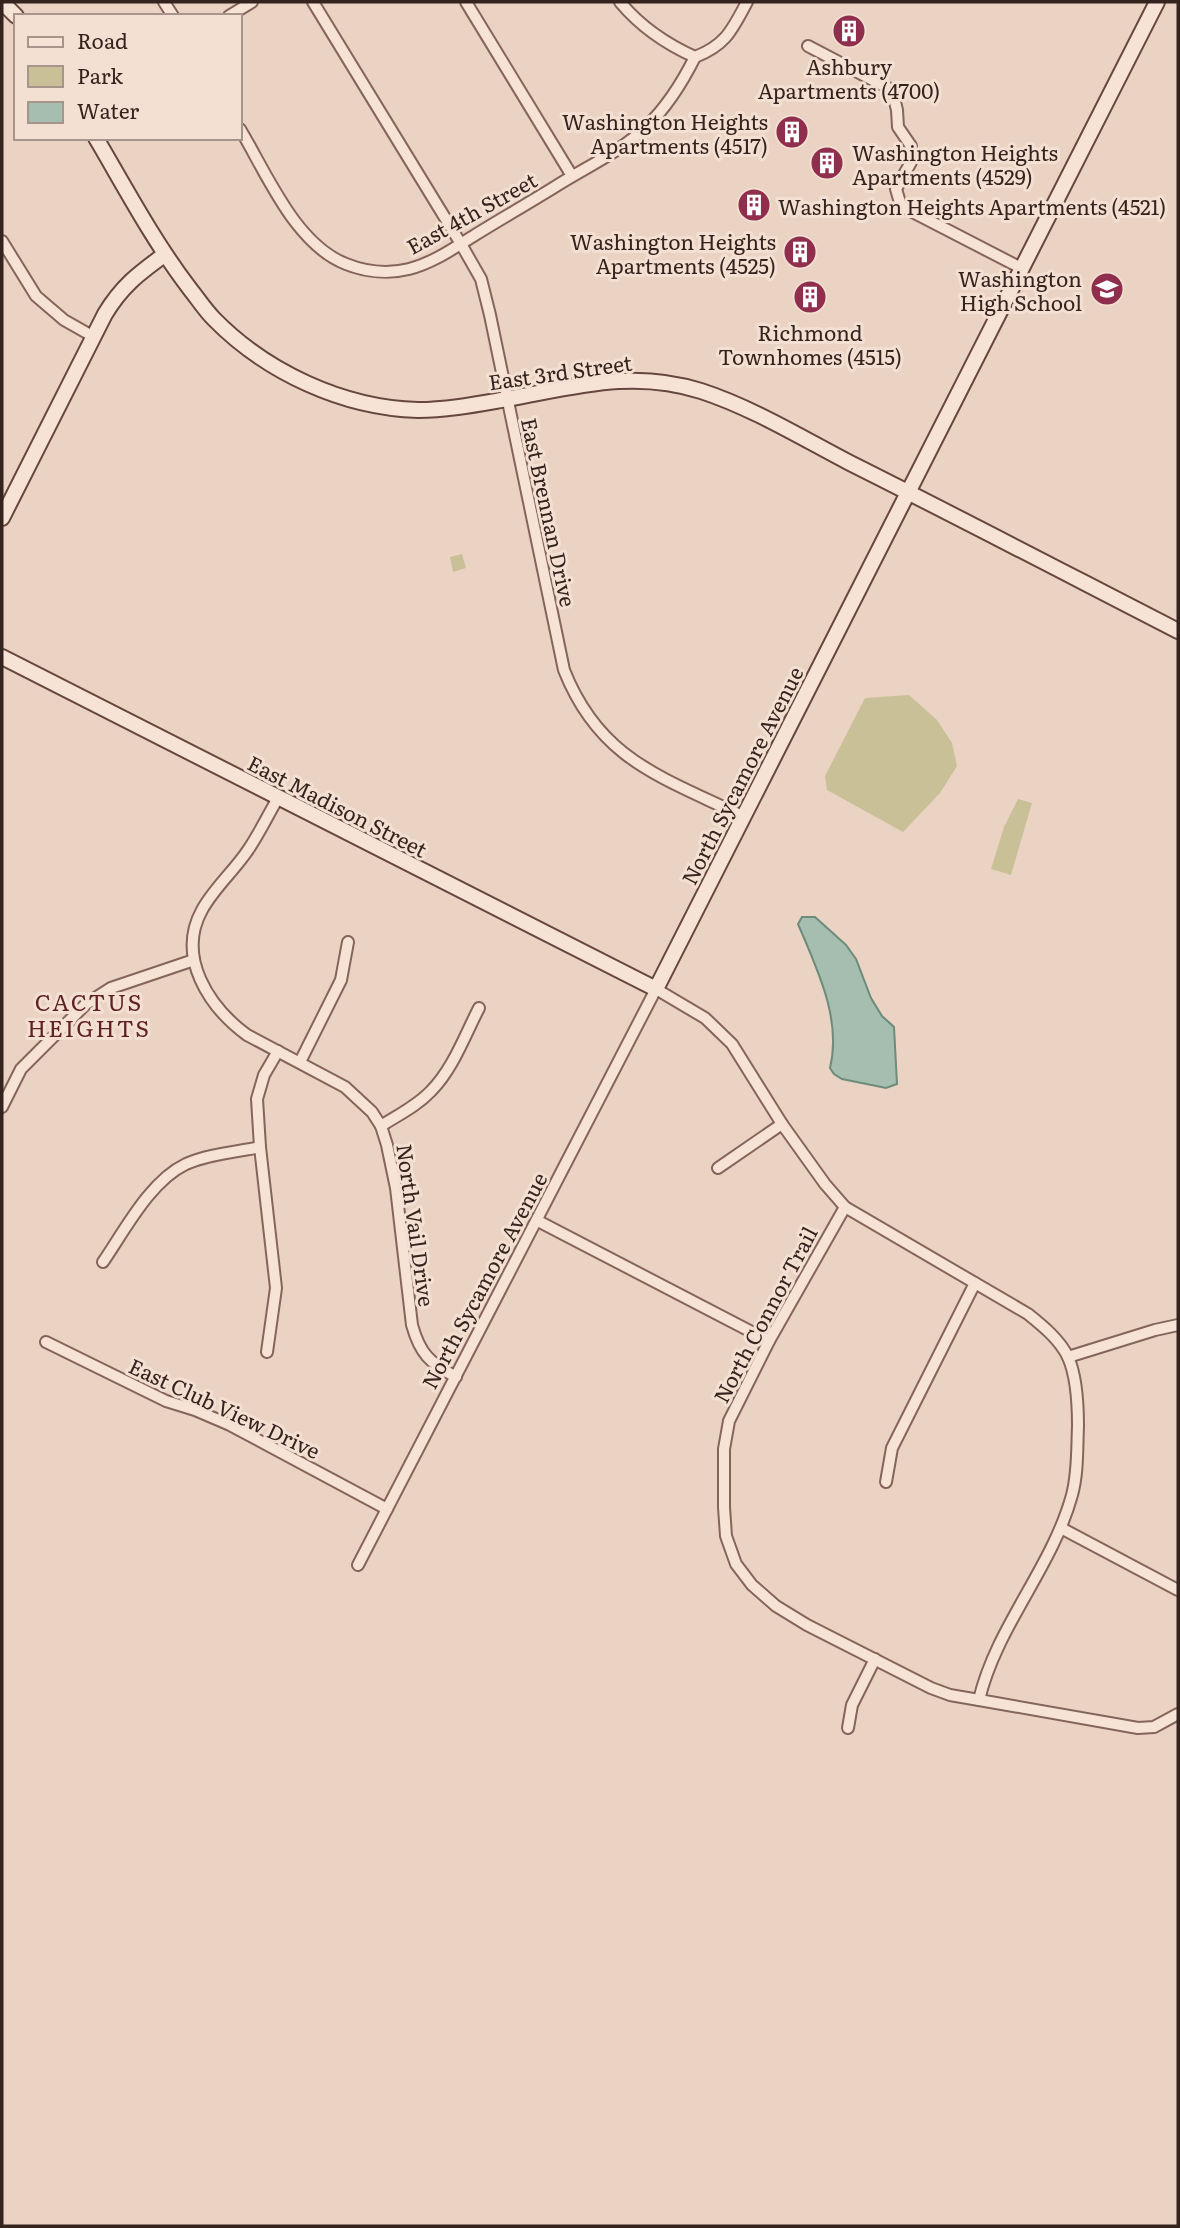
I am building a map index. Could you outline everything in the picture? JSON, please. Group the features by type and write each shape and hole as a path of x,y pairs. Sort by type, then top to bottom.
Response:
{"main road":[{"name":"North Sycamore Avenue","path":"656,989 1157,2"},
{"name":"East 3rd Street","path":"97,140 164,255 212,318 247,348 309,384 343,397 382,406 418,410 462,406 636,379 702,392 733,404 907,491 1178,631"},
{"path":"2,517 117,294 164,255"},
{"name":"East Madison Street","path":"2,657 656,989"}],"street":[{"path":"232,14 253,2"},
{"name":"East Brennan Drive","path":"313,2 481,279 564,670 574,695 591,721 608,740 638,765 744,817"},
{"path":"466,2 572,176"},
{"path":"620,2 644,27 695,57 713,50 724,41 747,2"},
{"path":"808,46 892,90 898,127 911,146 911,162 897,189 901,206 1023,269"},
{"name":"East 4th Street","path":"242,132 311,241 335,259 364,270 390,272 427,263 620,148 646,128 678,88 695,57"},
{"path":"3,244 36,296 64,320 94,337"},
{"name":"North Vail Drive","path":"278,798 248,850 202,909 196,923 194,960 203,988 223,1015 247,1035 345,1087 366,1106 381,1126 396,1188 412,1325 417,1343 426,1358 456,1377"},
{"path":"300,1062 341,980 348,942"},
{"path":"2,1107 21,1069 86,1004 111,988 194,960"},
{"path":"656,989 705,1018 732,1044 782,1124 845,1207 1028,1314 1049,1332 1068,1357 1076,1391 1077,1459 1073,1493 1061,1528 986,1674 979,1700"},
{"name":"North Sycamore Avenue","path":"358,1565 656,989"},
{"path":"381,1126 420,1101 434,1088 446,1072 479,1008"},
{"path":"267,1352 276,1288 257,1099 264,1075 278,1051"},
{"path":"718,1168 782,1124"},
{"path":"103,1262 153,1190 168,1175 203,1158 260,1147"},
{"name":"North Connor Trail","path":"845,1207 733,1409 725,1437 723,1475 726,1536 736,1564 752,1585 776,1606 807,1625 950,1695 1138,1728 1154,1727 1178,1714"},
{"path":"537,1221 769,1341"},
{"path":"886,1482 892,1448 975,1283"},
{"path":"1068,1357 1178,1325"},
{"name":"East Club View Drive","path":"46,1342 166,1401 230,1425 387,1509"},
{"path":"1061,1528 1178,1590"},
{"path":"848,1728 852,1705 875,1659"}],"green space":[{"path":"462,554 466,568 453,572 450,557"},
{"path":"909,695 937,720 952,743 957,766 940,793 903,832 827,790 825,776 865,698"},
{"path":"1018,799 1032,803 1011,875 991,869 1004,827"}],"water":[{"path":"802,917 815,917 846,945 856,959 871,998 882,1016 894,1027 897,1084 886,1088 842,1079 830,1068 833,1031 830,1013 820,976 798,924"}],"place":[{"name":"Ashbury Apartments (4700)","path":"849,31"},
{"name":"Washington Heights Apartments (4517)","path":"792,132"},
{"name":"Washington Heights Apartments (4529)","path":"827,163"},
{"name":"Washington Heights Apartments (4521)","path":"754,205"},
{"name":"Washington Heights Apartments (4525)","path":"800,252"},
{"name":"Washington High School","path":"1107,289"},
{"name":"Richmond Townhomes (4515)","path":"810,297"}],"district":[{"name":"CACTUS HEIGHTS","path":"89,1014"}]}
